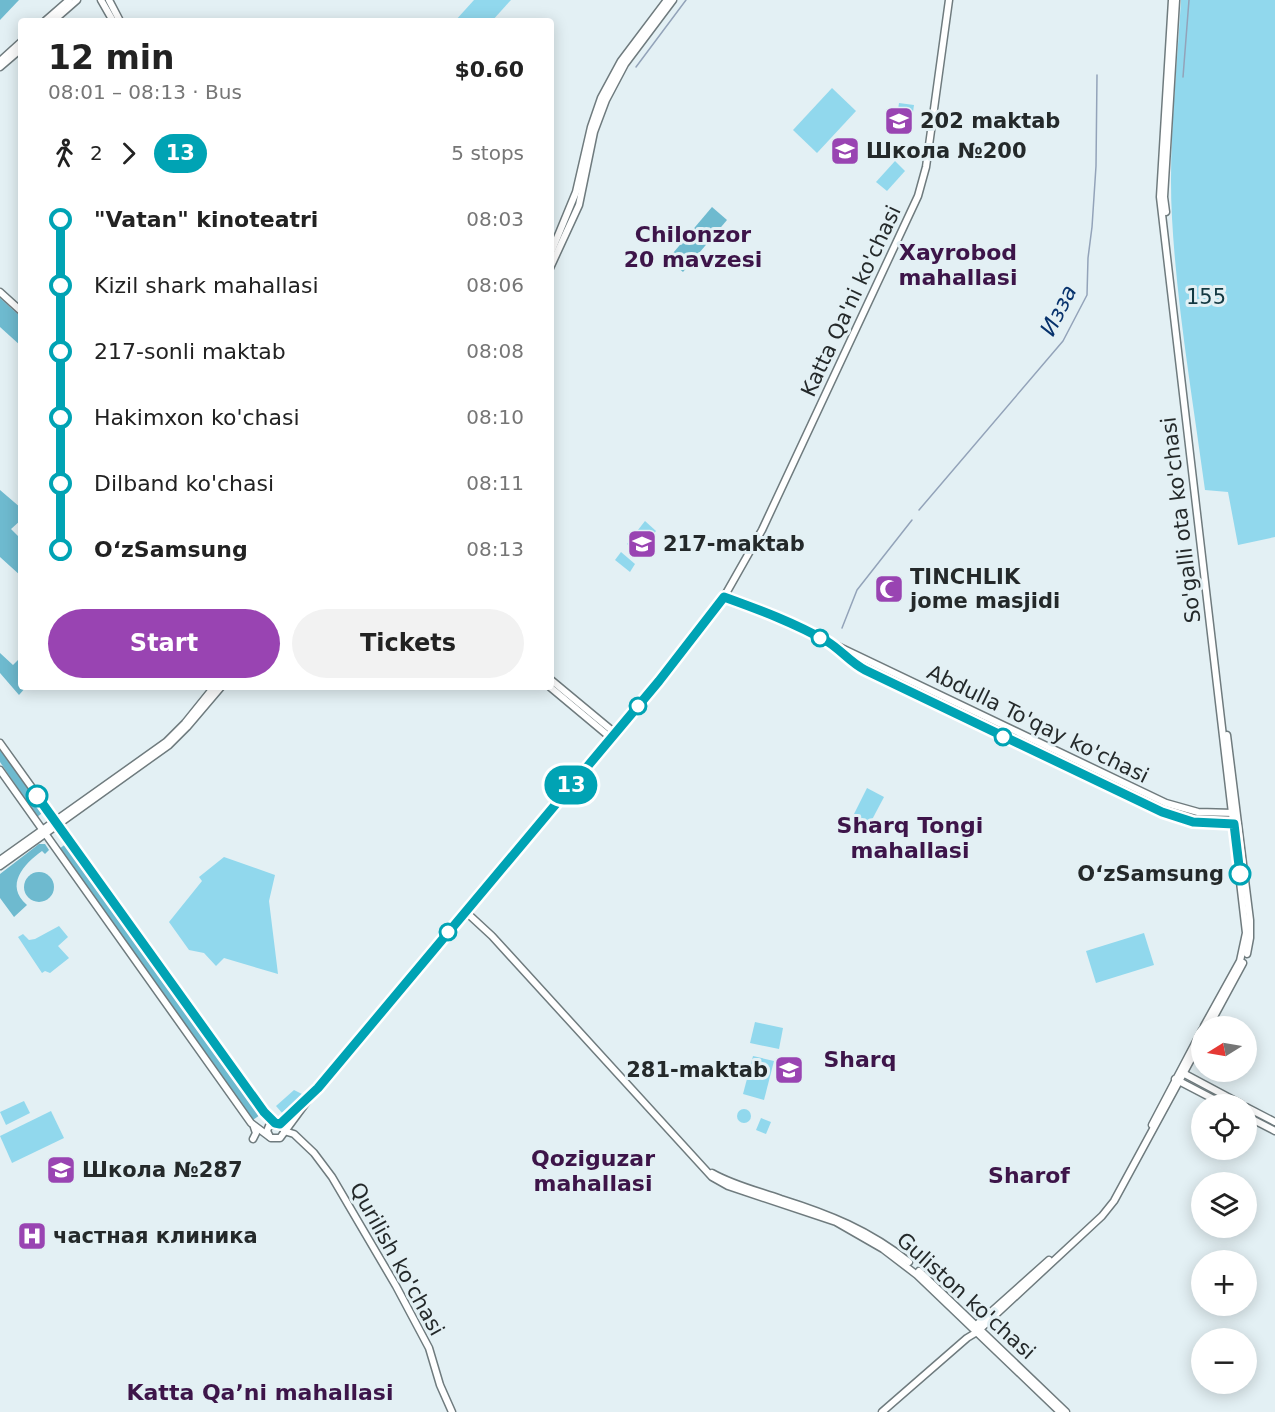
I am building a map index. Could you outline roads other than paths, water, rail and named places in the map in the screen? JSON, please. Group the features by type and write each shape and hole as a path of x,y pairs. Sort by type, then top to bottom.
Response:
{"main road":[{"path":"48,18 69,0"},
{"path":"56,18 77,0"},
{"path":"101,0 111,18"},
{"path":"109,0 118,18"},
{"path":"554,245 576,192 589,133 601,98 621,61 667,0"},
{"path":"554,259 579,205 594,132 611,88 628,59 673,0"},
{"name":"Katta Qa'ni ko'chasi","path":"311,1096 665,673 724,597 762,530 918,196 926,167 949,0"},
{"name":"So'galli ota ko'chasi","path":"1174,0 1164,197 1234,813 1249,910 1250,942 1238,975 1215,1016"},
{"path":"0,61 18,45"},
{"path":"0,67 18,52"},
{"path":"0,292 18,308"},
{"name":"Abdulla To'qay ko'chasi","path":"724,597 771,614 1166,803 1194,811 1234,813"},
{"name":"Abdulla To'qay ko'chasi","path":"831,644 853,663 878,677 1172,816 1193,822 1236,824"},
{"path":"878,677 883,667"},
{"path":"554,683 613,735"},
{"path":"56,823 166,741 185,723 212,690"},
{"path":"0,860 169,745 218,690"},
{"path":"554,690 613,735"},
{"path":"1010,740 1015,730"},
{"path":"0,743 264,1112 284,1131"},
{"path":"0,770 254,1126 270,1138 279,1139 311,1096"},
{"path":"1224,813 1227,819 1224,824"},
{"name":"So'galli ota ko'chasi","path":"1210,1016 1238,966 1245,942 1236,824"},
{"path":"0,866 43,832"},
{"name":"Guliston ko'chasi","path":"466,912 492,936 716,1180 848,1228 884,1249 910,1268 1066,1412"},
{"name":"So'galli ota ko'chasi","path":"882,1412 977,1329 1105,1206 1125,1176 1191,1052"},
{"name":"So'galli ota ko'chasi","path":"1181,1072 1191,1057"},
{"path":"1181,1072 1222,1094"},
{"path":"1177,1080 1204,1094"},
{"path":"270,1138 268,1128 278,1124 311,1096"},
{"path":"1257,1113 1275,1122"},
{"path":"1257,1122 1275,1131"},
{"name":"Qurilish ko'chasi","path":"290,1125 294,1134 314,1153 332,1177 396,1286 429,1348 452,1412"},
{"path":"253,1139 256,1133 254,1126"},
{"name":"Qurilish ko'chasi","path":"284,1131 294,1134"},
{"name":"Guliston ko'chasi","path":"702,1165 715,1175 730,1182 830,1215 874,1238 913,1266 1060,1412"}],"waterway":[{"path":"636,67 686,0"},
{"path":"1183,77 1189,0"},
{"name":"Изза","path":"919,510 1063,341 1087,295 1096,166 1097,75"},
{"name":"Изза","path":"842,628 857,590 912,520"}],"place":[{"name":"202 maktab","path":"899,121"},
{"name":"Школа №200","path":"845,151"},
{"name":"217-maktab","path":"642,544"},
{"name":"TINCHLIK jome masjidi","path":"889,589"},
{"name":"OʻzSamsung","path":"1240,874"},
{"name":"281-maktab","path":"789,1070"},
{"name":"Школа №287","path":"61,1170"},
{"name":"частная клиника","path":"32,1236"}],"district":[{"name":"Chilonzor 20 mavzesi","path":"693,246"},
{"name":"Xayrobod mahallasi","path":"958,264"},
{"name":"Sharq Tongi mahallasi","path":"910,838"},
{"name":"Sharq","path":"860,1059"},
{"name":"Qoziguzar mahallasi","path":"593,1170"},
{"name":"Sharof","path":"1029,1175"},
{"name":"Katta Qaʼni mahallasi","path":"260,1392"}],"park label":[{"name":"155","path":"1206,297"}]}
